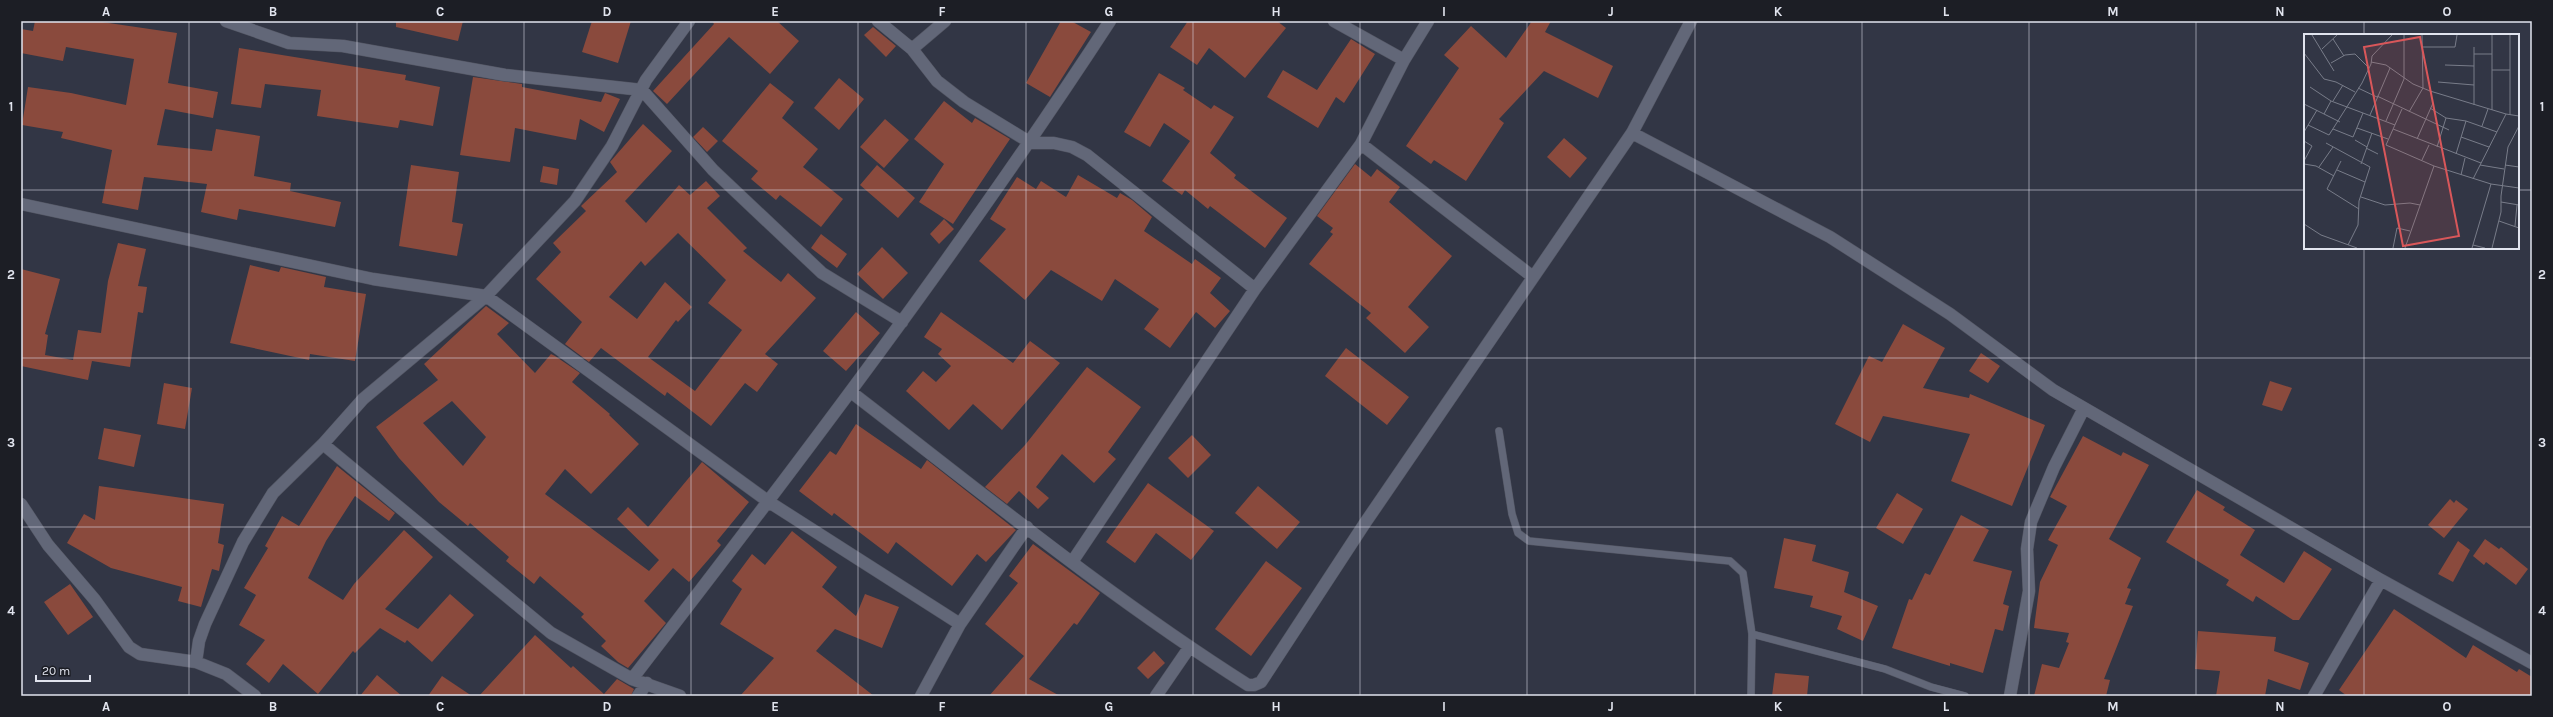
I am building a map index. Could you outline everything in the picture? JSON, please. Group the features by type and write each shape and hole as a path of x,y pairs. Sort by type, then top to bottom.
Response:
{"street":[{"path":"226,21 289,43 343,46 505,75 642,90 713,170 822,273 902,322"},
{"path":"196,662 199,640 205,624 243,542 273,493 323,444 363,399 486,296 575,201 612,146 646,80 689,21"},
{"path":"878,21 912,50 937,80 964,102 1031,143 1054,143 1072,147 1087,155 1255,289"},
{"path":"912,50 944,21"},
{"path":"632,679 769,502 902,322 1031,143 1110,21"},
{"path":"1334,21 1404,60"},
{"path":"1072,562 1255,289 1361,144 1404,60 1428,21"},
{"path":"851,392 1072,562 1189,648 1248,685 1254,685 1261,682 1365,523 1532,277 1632,134 1691,21"},
{"path":"1632,134 1830,237 1950,314 2053,390 2382,580 2532,663"},
{"path":"1361,144 1532,277"},
{"path":"21,204 86,220 373,279 486,296 769,502 960,624"},
{"path":"2010,696 2029,591 2028,549 2030,522 2054,467 2084,408"},
{"path":"323,444 551,633 632,679 648,683 680,696"},
{"path":"21,504 48,545 95,600 129,647 140,654 196,662 226,674 255,696"},
{"path":"921,696 960,624 1026,527"},
{"path":"2314,696 2382,580"},
{"path":"1156,696 1189,648"},
{"path":"638,696 648,683"}],"lane":[{"path":"1499,431 1512,514 1518,533 1529,541 1730,561 1744,573 1752,634 1751,696"},
{"path":"1752,634 1885,669 1931,687 1965,696"}],"building":[{"path":"35,21 95,21 177,33 168,83 218,92 213,118 165,109 157,145 212,151 216,129 260,136 254,176 291,183 290,191 341,202 335,227 239,209 237,220 201,212 207,184 144,177 138,210 102,203 112,150 61,138 63,132 22,125 28,87 71,93 126,105 134,59 66,47 63,61 21,53 21,29 33,31"},
{"path":"396,21 463,21 458,41 396,27"},
{"path":"592,21 631,21 618,63 582,52"},
{"path":"712,21 777,21 799,41 770,74 729,37 667,104 653,91 714,24"},
{"path":"1061,21 1071,21 1091,32 1050,97 1026,83"},
{"path":"1188,21 1277,21 1286,28 1245,78 1209,48 1197,65 1170,47"},
{"path":"1532,21 1551,21 1545,32 1613,66 1598,98 1544,71 1499,119 1504,123 1466,181 1434,160 1431,164 1406,146 1459,68 1444,55 1471,26 1506,58"},
{"path":"873,27 896,46 886,57 864,35"},
{"path":"1351,39 1375,54 1344,103 1336,97 1318,128 1267,97 1283,70 1317,90"},
{"path":"239,48 406,75 405,80 440,87 433,126 400,120 398,128 317,116 321,90 265,84 261,108 231,104"},
{"path":"1159,73 1185,88 1183,90 1211,109 1214,105 1234,117 1210,153 1236,175 1234,178 1287,218 1265,248 1210,206 1208,209 1185,190 1182,195 1162,181 1190,141 1164,123 1150,147 1124,132"},
{"path":"473,77 522,84 522,87 601,102 605,93 620,99 604,132 580,119 576,140 515,128 510,162 460,155"},
{"path":"839,78 864,99 839,130 814,108"},
{"path":"770,83 794,102 782,118 818,149 803,167 843,199 821,227 780,195 776,200 751,179 758,171 722,141"},
{"path":"944,101 972,123 975,118 1010,139 953,224 919,202 944,164 914,139"},
{"path":"885,119 909,140 884,168 860,147"},
{"path":"643,124 672,151 625,201 646,223 679,185 690,195 706,181 720,196 707,208 747,248 743,251 781,282 788,273 816,298 765,354 778,364 757,392 745,383 711,426 667,392 665,396 601,348 589,362 565,344 582,322 536,279 561,252 553,243 586,211 581,206 617,172 610,162","holes":["678,233 726,280 708,303 742,330 695,391 648,357 676,320 678,322 692,307 665,282 637,319 609,297 641,261 645,266"]},
{"path":"703,127 718,141 707,152 693,137"},
{"path":"1564,138 1587,158 1570,178 1547,157"},
{"path":"1355,164 1371,177 1377,169 1400,187 1389,202 1452,256 1408,307 1429,327 1405,353 1366,318 1371,313 1309,264 1333,234 1330,232 1333,228 1317,216"},
{"path":"411,165 459,172 452,222 463,224 457,256 399,246"},
{"path":"877,165 915,198 898,218 860,185"},
{"path":"543,166 559,169 557,185 540,182"},
{"path":"1078,175 1117,198 1120,193 1132,200 1152,217 1144,231 1192,264 1195,259 1221,278 1210,293 1230,311 1215,328 1196,312 1170,348 1144,329 1159,309 1115,279 1102,301 1051,270 1025,300 979,261 1006,229 990,219 1017,177 1036,189 1041,181 1066,197"},
{"path":"944,219 954,229 939,244 930,234"},
{"path":"821,234 847,254 837,268 811,248"},
{"path":"118,243 146,249 138,286 147,287 143,313 138,312 130,367 92,361 88,380 21,366 21,269 60,279 45,334 48,335 45,355 73,360 78,330 101,333 108,281"},
{"path":"882,247 908,273 883,299 857,274"},
{"path":"250,265 279,272 281,267 326,277 324,287 366,294 355,361 310,354 309,360 230,343"},
{"path":"486,306 509,323 497,334 535,373 551,354 580,373 572,382 610,414 609,415 639,444 591,494 565,469 545,494 649,571 659,560 617,519 628,507 648,527 702,462 749,502 717,541 721,545 689,582 673,568 644,601 666,623 628,668 618,662 601,646 606,641 581,617 584,614 540,576 534,584 506,561 509,557 470,523 468,526 439,502 399,458 376,427 438,380 424,364","holes":["452,401 486,437 463,466 423,423"]},
{"path":"856,312 880,333 846,371 823,351"},
{"path":"941,312 1013,363 1030,341 1060,363 1002,430 973,404 949,430 906,391 923,371 936,382 951,366 938,354 942,349 924,337"},
{"path":"1903,324 1945,348 1923,388 1969,398 1970,394 2045,425 2012,506 1951,481 1970,434 1883,416 1870,442 1835,424 1869,356 1882,362"},
{"path":"1346,348 1409,397 1387,425 1325,376"},
{"path":"1981,353 2000,366 1988,383 1969,371"},
{"path":"1087,367 1141,407 1108,452 1116,459 1094,483 1062,454 1036,487 1049,498 1038,509 1019,491 1007,504 985,487 1025,445"},
{"path":"2270,381 2292,388 2282,411 2262,405"},
{"path":"164,383 192,388 185,429 157,424"},
{"path":"856,424 921,469 927,460 1016,530 986,562 977,554 952,586 896,542 888,554 834,513 832,516 799,491 830,451 836,455"},
{"path":"104,428 141,435 134,467 98,459"},
{"path":"1192,435 1211,455 1188,478 1168,458"},
{"path":"2083,436 2121,456 2123,452 2149,465 2109,539 2141,558 2127,588 2131,589 2125,604 2133,606 2104,679 2110,680 2106,696 2034,696 2042,664 2059,668 2069,643 2066,642 2069,633 2034,628 2040,582 2058,545 2048,540 2067,506 2050,497"},
{"path":"337,466 395,513 389,521 355,496 326,541 308,578 343,600 354,584 404,530 433,557 385,609 418,629 450,594 474,615 432,662 407,640 405,643 380,628 355,653 353,651 318,694 283,664 269,683 246,664 265,640 239,625 256,595 244,588 268,548 265,546 282,516 299,526"},
{"path":"1148,483 1214,531 1191,560 1156,533 1135,563 1106,542"},
{"path":"99,486 224,504 218,543 224,545 219,571 212,569 201,607 178,601 182,587 111,568 67,543 84,514 95,520"},
{"path":"1258,486 1300,522 1277,549 1235,513"},
{"path":"2197,490 2225,507 2223,510 2255,530 2240,555 2284,583 2304,551 2332,569 2299,620 2293,620 2256,596 2253,602 2226,585 2229,580 2166,542"},
{"path":"1897,493 1923,509 1903,544 1876,528"},
{"path":"2450,499 2454,503 2456,500 2468,509 2444,538 2428,525"},
{"path":"1961,515 1989,530 1973,561 2012,571 2003,604 2009,606 2003,631 1995,629 1983,673 1950,663 1950,666 1892,648 1909,599 1912,600 1925,573 1930,575"},
{"path":"792,531 837,567 822,587 856,616 865,594 899,607 882,648 835,629 816,651 874,696 740,696 774,658 720,624 742,589 732,581 752,554 765,565"},
{"path":"1784,538 1816,545 1812,561 1849,572 1844,592 1878,606 1863,641 1837,629 1842,616 1810,607 1813,596 1774,588"},
{"path":"2485,539 2499,549 2501,547 2528,569 2516,585 2486,562 2484,565 2473,556"},
{"path":"2458,541 2470,550 2453,582 2438,574"},
{"path":"1033,544 1100,593 1077,625 1074,623 1029,679 1060,696 989,696 1024,656 985,624 1018,583 1009,576"},
{"path":"1266,561 1302,588 1251,656 1215,629"},
{"path":"70,584 93,617 68,635 44,602"},
{"path":"2394,609 2466,658 2473,645 2517,672 2519,669 2532,677 2532,696 2347,696 2339,690"},
{"path":"2198,631 2276,637 2274,651 2309,663 2300,690 2268,679 2265,696 2216,696 2220,671 2195,669"},
{"path":"535,635 571,668 573,666 604,694 617,679 634,689 631,696 479,696"},
{"path":"1154,651 1165,663 1148,679 1137,668"},
{"path":"1775,673 1809,676 1807,696 1772,696"},
{"path":"377,675 402,696 360,696"},
{"path":"442,676 472,696 428,696"}]}
